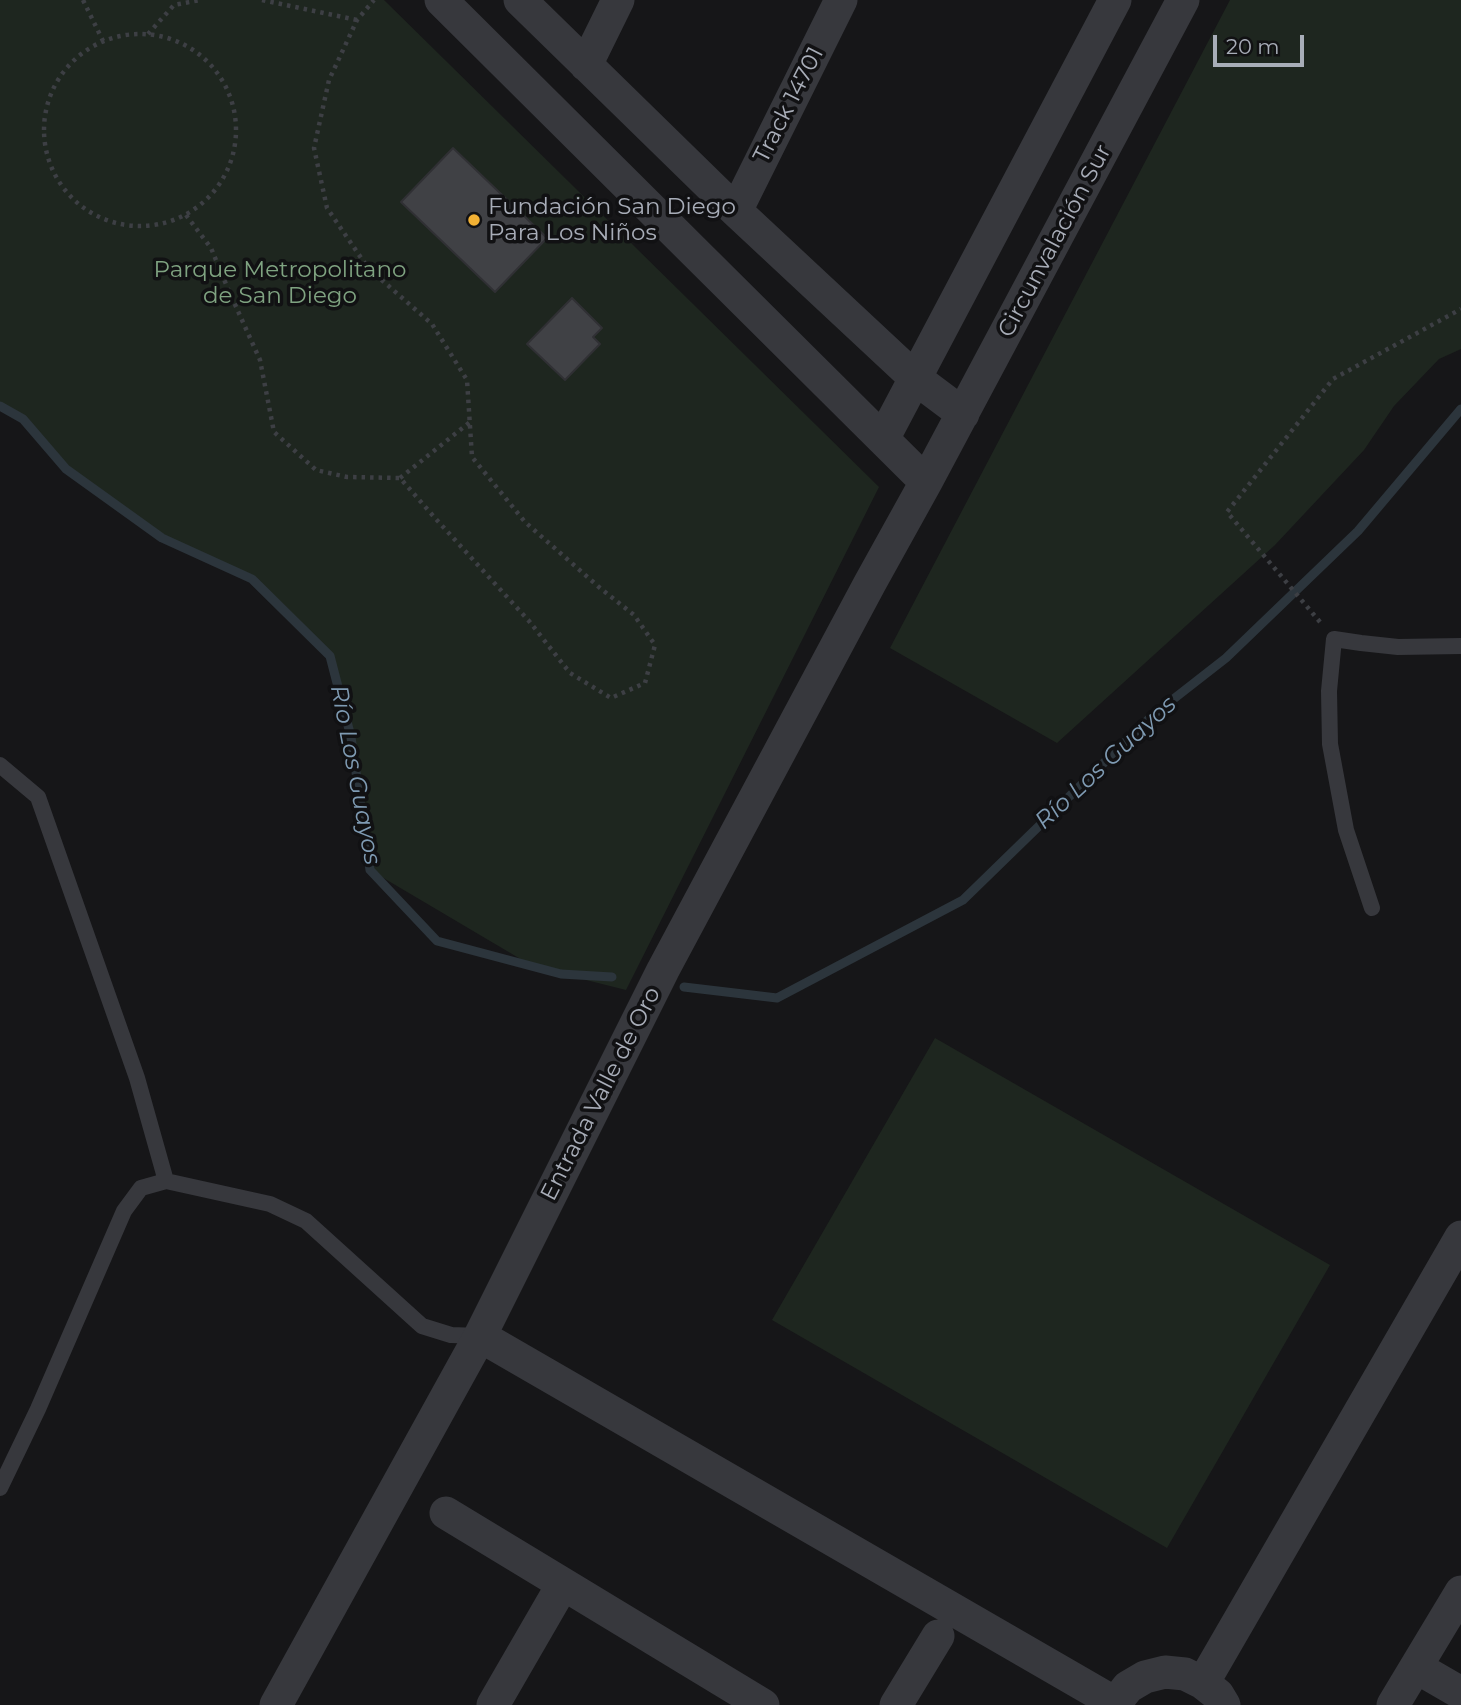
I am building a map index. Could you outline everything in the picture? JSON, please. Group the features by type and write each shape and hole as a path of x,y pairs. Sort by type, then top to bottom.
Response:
{"street":[{"path":"441,0 926,482"},
{"path":"520,0 736,211 915,378 963,414"},
{"path":"586,65 618,0"},
{"name":"Track 14701","path":"736,211 841,0"},
{"path":"883,439 1115,0"},
{"name":"Circunvalación Sur","path":"926,482 1183,0"},
{"name":"Entrada Valle de Oro","path":"276,1705 480,1336 663,970 926,482"},
{"path":"480,1336 1114,1704 1137,1682 1165,1672 1185,1674 1214,1694 1461,1237"},
{"path":"446,1513 764,1705"},
{"path":"493,1705 563,1584"},
{"path":"1393,1705 1461,1592"},
{"path":"896,1705 938,1636"},
{"path":"1416,1667 1461,1693"}],"lane":[{"path":"1372,908 1346,830 1330,744 1329,691 1334,639 1398,647 1461,646"},
{"path":"0,765 38,797 137,1078 166,1181"},
{"path":"0,1488 38,1409 124,1211 141,1188 166,1181 270,1204 306,1221 422,1326 451,1335 480,1336"}],"path":[{"path":"83,0 103,41"},
{"path":"148,34 174,5 200,0"},
{"path":"262,0 357,20"},
{"path":"374,0 357,20 329,80 314,148 327,208 368,268 432,324 467,380 472,457 525,522 634,615 655,645 645,683 611,698 570,673 529,621 400,478"},
{"path":"148,34 178,41 204,57 223,81 234,109 236,140 227,170 210,196 186,215 157,225 125,225 95,216 70,198 53,172 44,142 45,111 56,82 77,57 103,41 125,35 148,34"},
{"path":"186,215 211,248 260,360 274,432 316,470 346,477 400,478 470,422"},
{"path":"1334,639 1227,512 1333,379 1461,309"}],"green space":[{"name":"Parque Metropolitano de San Diego","path":"0,0 384,0 879,487 626,990 534,967 370,870 351,737 330,656 252,579 162,538 67,469 23,419 0,406"},
{"path":"1230,0 1461,0 1461,349 1439,359 1394,406 1364,450 1275,545 1057,743 890,648"},
{"path":"935,1038 1330,1265 1167,1548 772,1320"}],"building":[{"name":"Fundación San Diego Para Los Niños","path":"453,148 547,238 495,292 401,202"},
{"path":"572,298 602,328 593,337 600,344 565,380 527,344"}],"waterway":[{"name":"Río Los Guayos","path":"0,406 23,419 66,469 162,538 252,579 330,656 351,737 370,870 437,941 561,974 612,977"},
{"name":"Río Los Guayos","path":"684,987 777,998 963,900 1153,715 1226,658 1358,531 1461,409"}],"place":[{"name":"Fundación San Diego Para Los Niños","path":"474,220"}]}
